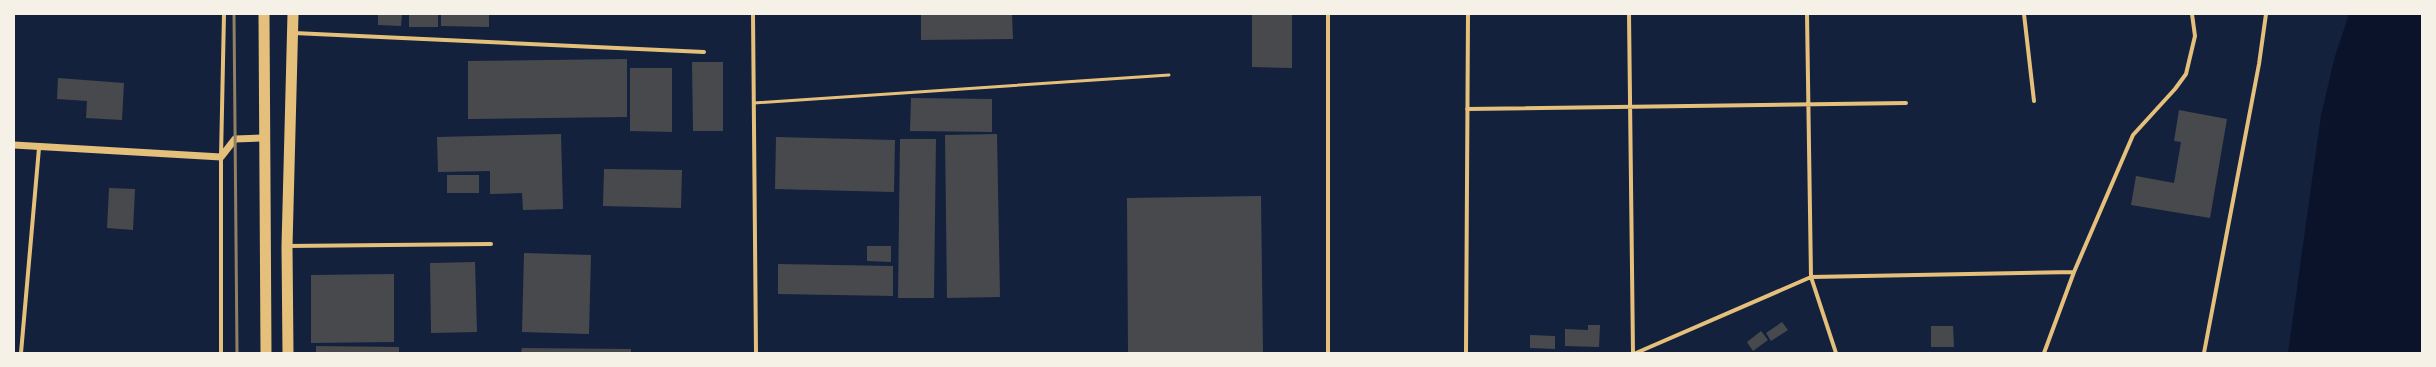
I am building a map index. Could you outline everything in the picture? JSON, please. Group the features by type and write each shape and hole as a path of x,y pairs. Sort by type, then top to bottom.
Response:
{"highway":[{"path":"264,14 266,353"},
{"path":"288,353 287,246 293,14"}],"street":[{"path":"221,353 221,157 224,14"},
{"path":"753,14 756,353"},
{"path":"1328,14 1328,353"},
{"path":"1466,353 1468,14"},
{"path":"1629,14 1633,353"},
{"path":"1807,14 1811,277 1836,353"},
{"path":"2024,14 2034,101"},
{"path":"2044,353 2074,272 2134,135 2175,89 2186,74 2195,36 2192,14"},
{"path":"2204,353 2260,64 2266,14"},
{"path":"293,33 704,52"},
{"path":"1467,109 1906,102"},
{"path":"221,157 235,139 264,138"},
{"path":"14,145 39,148 221,157"},
{"path":"21,353 39,148"},
{"path":"287,246 491,244"},
{"path":"1636,353 1811,277 2074,272"}],"lane":[{"path":"754,103 1169,75"}],"water":[{"path":"2349,14 2422,14 2422,353 2288,353 2321,115 2335,56"}],"building":[{"path":"378,14 402,14 401,26 378,25"},
{"path":"409,14 438,14 438,27 409,27"},
{"path":"441,14 489,14 489,27 441,26"},
{"path":"921,14 1012,14 1013,39 921,40"},
{"path":"1252,14 1292,14 1292,68 1252,67"},
{"path":"627,59 627,117 468,119 468,61"},
{"path":"692,62 723,62 723,131 693,131"},
{"path":"630,68 672,68 672,132 630,131"},
{"path":"58,78 124,83 122,120 86,118 87,101 57,99"},
{"path":"911,98 992,99 992,132 910,131"},
{"path":"2179,110 2227,119 2210,218 2131,205 2136,176 2174,183 2181,142 2174,141"},
{"path":"561,134 563,209 523,210 522,193 490,194 490,171 438,172 437,137"},
{"path":"997,134 1000,297 947,298 945,135"},
{"path":"776,137 895,140 894,192 775,189"},
{"path":"900,139 936,139 934,298 898,298"},
{"path":"604,169 682,170 681,208 603,206"},
{"path":"447,175 479,175 479,193 447,193"},
{"path":"109,188 135,189 133,230 107,228"},
{"path":"1261,196 1263,353 1128,353 1127,198"},
{"path":"867,246 891,246 891,262 867,261"},
{"path":"524,253 591,255 589,334 522,332"},
{"path":"475,262 477,332 431,333 430,263"},
{"path":"778,264 893,266 893,296 778,294"},
{"path":"394,274 394,342 311,343 311,275"},
{"path":"1782,322 1788,330 1771,341 1766,333"},
{"path":"1588,325 1600,325 1599,347 1565,346 1565,329 1588,330"},
{"path":"1931,326 1953,326 1954,347 1931,347"},
{"path":"1761,331 1768,340 1753,351 1747,342"},
{"path":"1530,335 1555,336 1555,349 1530,348"},
{"path":"316,346 399,347 399,353 316,353"},
{"path":"522,348 631,349 631,353 521,353"}],"railway":[{"path":"234,14 237,353"}]}
